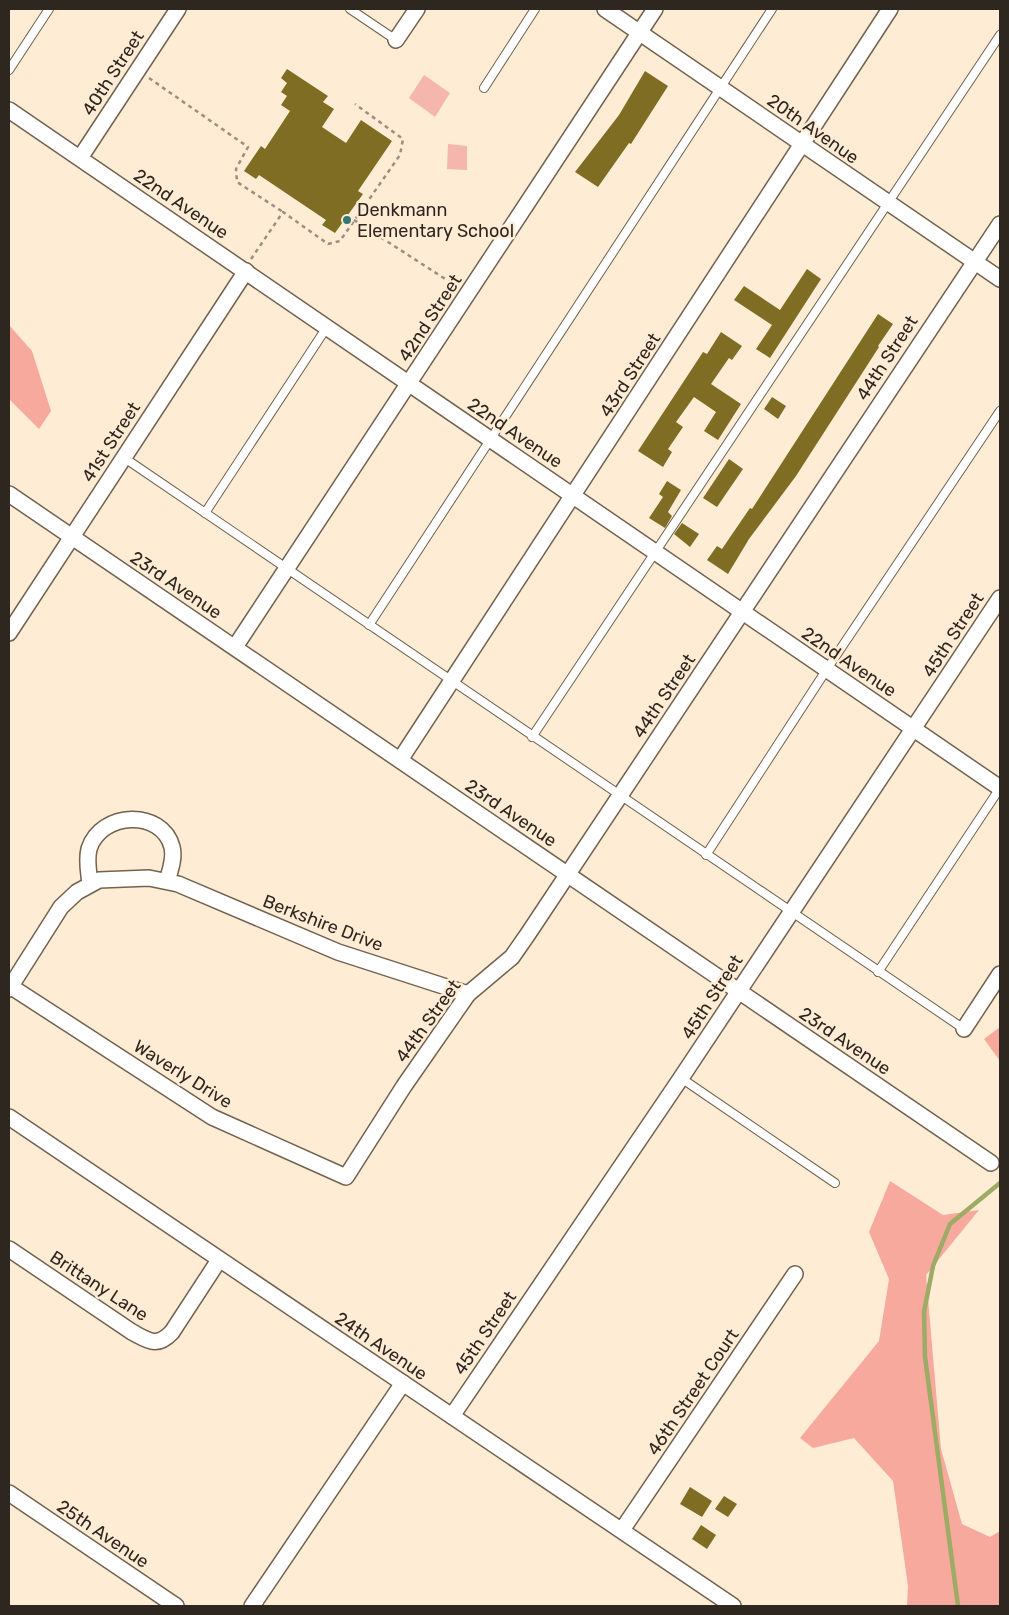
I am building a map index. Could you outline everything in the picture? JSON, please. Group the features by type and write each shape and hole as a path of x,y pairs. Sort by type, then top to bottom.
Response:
{"street":[{"name":"40th Street","path":"80,158 178,9"},
{"path":"396,40 417,9"},
{"name":"20th Avenue","path":"605,9 1000,279"},
{"name":"42nd Street","path":"235,648 655,9"},
{"name":"43rd Street","path":"400,760 890,9"},
{"name":"22nd Avenue","path":"9,110 1000,788"},
{"name":"44th Street","path":"346,1177 404,1086 468,994 512,957 1000,224"},
{"name":"41st Street","path":"9,634 122,457 248,272"},
{"name":"23rd Avenue","path":"9,494 991,1163"},
{"name":"45th Street","path":"452,1416 681,1078 1000,598"},
{"path":"90,884 87,860 94,838 107,825 118,820 132,819 144,821 154,826 168,839 173,857 167,881"},
{"name":"Berkshire Drive","path":"10,988 61,907 77,892 99,880 149,878 167,881 338,952 468,994"},
{"path":"964,1028 1000,974"},
{"name":"Waverly Drive","path":"10,988 212,1116 346,1177"},
{"name":"24th Avenue","path":"9,1116 219,1260 733,1606"},
{"name":"Brittany Lane","path":"9,1249 132,1332 149,1341 157,1342 164,1340 172,1332 219,1260"},
{"name":"46th Street Court","path":"622,1530 795,1274"},
{"path":"252,1606 404,1384"},
{"name":"25th Avenue","path":"9,1493 176,1606"}],"lane":[{"path":"9,70 49,9"},
{"path":"350,9 396,40"},
{"path":"484,88 535,9"},
{"path":"369,625 492,440 772,9"},
{"path":"532,737 657,553 1000,35"},
{"path":"205,513 327,327"},
{"path":"706,855 827,669 1000,411"},
{"path":"122,457 878,972 964,1028"},
{"path":"878,972 1000,788"},
{"path":"681,1078 836,1183"}],"path":[{"path":"138,70 248,146 236,169 238,182 328,244 340,241 400,155 402,138 355,104"},
{"path":"248,272 249,261 282,212"},
{"path":"354,220 468,294"}],"shaded area":[{"path":"424,75 450,93 435,117 409,98"},
{"path":"448,144 467,146 467,170 447,169"},
{"path":"9,325 32,351 51,411 39,429 9,399"},
{"path":"1000,1027 1000,1061 984,1039"},
{"path":"890,1181 943,1215 979,1210 926,1275 941,1449 962,1524 990,1537 1000,1531 1000,1606 907,1606 908,1586 893,1481 854,1438 813,1448 800,1438 879,1341 889,1279 869,1232"}],"building":[{"path":"287,69 328,96 323,102 334,109 322,127 346,143 361,120 392,141 358,191 363,194 335,233 322,225 326,220 259,175 256,179 244,171 261,146 265,149 290,111 281,105 287,96 281,92 287,83 281,78"},
{"path":"645,71 668,86 631,144 629,143 598,187 575,172 619,115"},
{"path":"807,269 821,279 770,358 756,349 772,325 734,300 744,286 780,310"},
{"path":"878,314 893,324 796,476 749,539 728,574 707,560 717,546 722,549 750,508 752,509"},
{"path":"721,332 742,346 732,360 729,358 711,384 741,404 718,440 704,431 716,412 694,397 676,422 683,427 668,449 672,452 663,467 638,451 703,352 707,354"},
{"path":"772,397 786,406 778,419 764,409"},
{"path":"729,459 743,469 717,507 703,498"},
{"path":"667,481 681,490 668,512 672,516 665,528 649,518 663,497 659,494"},
{"path":"682,523 699,534 690,547 674,534"},
{"path":"690,1487 712,1501 702,1517 680,1504"},
{"path":"724,1496 737,1504 728,1517 715,1509"},
{"path":"701,1525 716,1535 707,1549 692,1539"}],"waterway":[{"path":"958,1606 925,1357 924,1312 933,1266 950,1224 1000,1183"}],"place":[{"name":"Denkmann Elementary School","path":"347,220"}]}
